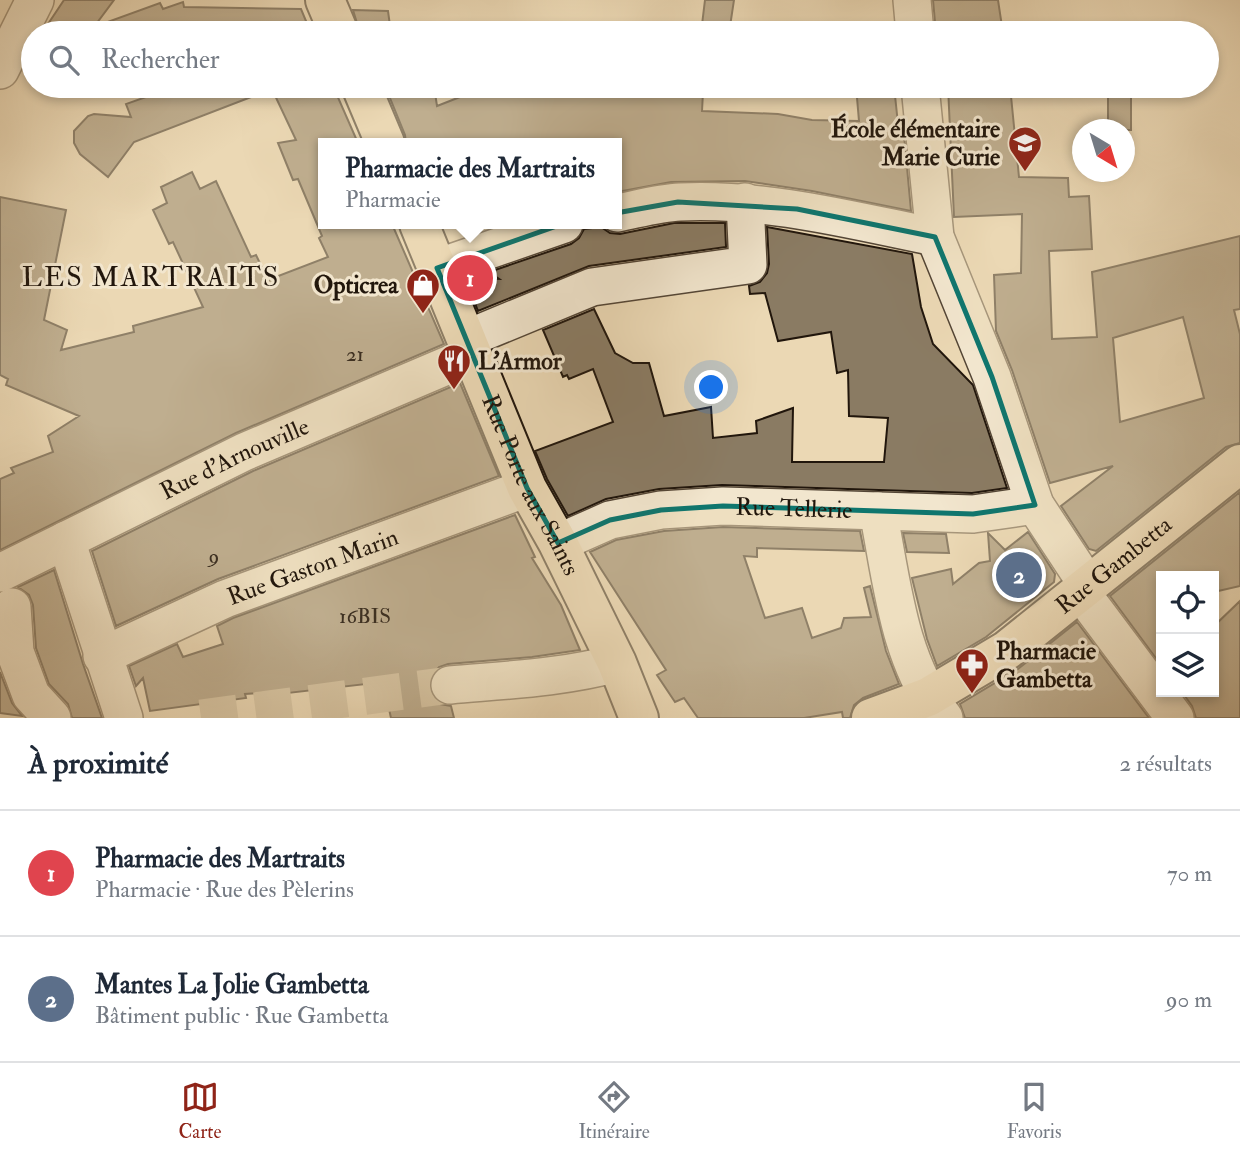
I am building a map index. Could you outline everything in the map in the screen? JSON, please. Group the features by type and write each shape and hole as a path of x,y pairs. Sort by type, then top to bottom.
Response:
{"main road":[{"path":"325,0 334,21"},
{"path":"366,98 383,138"},
{"name":"Rue Porte aux Saints","path":"421,229 527,488 558,543 617,663 639,718"},
{"name":"Rue Gambetta","path":"871,718 936,708 1240,464"}],"street":[{"path":"24,21 35,0"},
{"path":"912,0 914,21"},
{"path":"0,70 21,28"},
{"path":"921,98 935,237 992,377 1035,505 1083,588 1175,718"},
{"path":"622,212 678,202 745,202 797,209 935,237"},
{"name":"Rue d'Arnouville","path":"0,573 244,452 592,287 748,264 745,202"},
{"path":"437,268 550,229"},
{"name":"Rue Gaston Marin","path":"103,656 225,599 527,488"},
{"name":"Rue Tellerie","path":"558,543 610,520 661,510 723,506 973,513 1035,505"},
{"path":"878,510 909,655 936,708"},
{"path":"66,540 124,718"},
{"path":"12,607 15,652 31,695 52,718"},
{"path":"450,685 535,678 617,663"}],"highlighted area":[{"path":"678,202 797,209 935,237 992,377 1035,505 973,514 723,506 661,510 610,520 558,543 527,488 437,268 571,221"}],"building":[{"path":"64,0 114,0 98,21 50,21"},
{"path":"705,0 734,0 731,21 702,21"},
{"path":"933,0 998,0 1001,21 935,21"},
{"path":"183,2 184,7 301,9 306,21 110,21 160,3 163,9"},
{"path":"353,10 388,11 389,21 356,21"},
{"path":"143,98 249,98 134,142 108,177 80,154 74,143 74,131 88,116 94,114 131,117 126,104"},
{"path":"276,98 338,98 356,138 318,138 318,226 298,179 293,180 278,143 296,140"},
{"path":"390,98 436,98 437,106 457,98 703,98 702,111 859,121 857,98 895,98 898,124 903,124 911,211 745,181 671,182 622,191 622,138 405,138"},
{"path":"949,98 1011,98 1019,177 1068,178 1069,197 1089,196 1092,249 1049,251 1052,339 1097,337 1092,272 1240,236 1240,309 1234,310 1240,334 1240,443 1226,447 1096,551 1089,549 1061,506 1113,466 1050,483 996,331 994,275 1021,273 1022,214 954,217","holes":["1183,317 1204,398 1120,422 1113,338"]},
{"path":"1108,98 1131,98 1131,119 1108,119"},
{"path":"192,172 200,189 216,181 251,257 256,255 268,280 328,257 319,238 322,236 319,229 394,229 444,344 236,433 0,550 0,479 14,473 11,468 53,452 48,436 79,416 6,385 8,379 0,375 0,197 66,210 44,320 67,330 61,350 134,332 133,326 203,307 173,242 169,244 153,210 167,203 161,187"},
{"path":"674,223 725,223 726,247 589,266 478,311 466,280 499,279 489,272 571,244 579,238 584,229 604,229 620,234"},
{"path":"767,227 912,254 921,307 933,344 973,385 1007,488 972,493 722,485 659,489 606,499 568,516 535,451 613,422 593,369 569,379 567,375 563,377 543,330 594,309 615,353 633,363 649,363 664,416 711,407 713,438 757,433 756,421 793,408 792,462 884,462 888,418 849,416 848,370 837,373 831,332 778,341 765,293 750,294 749,286 760,282 767,273"},
{"path":"460,383 499,476 218,579 116,626 92,551 253,471"},
{"path":"1240,492 1240,586 1219,591 1219,571 1156,571 1156,658 1110,596"},
{"path":"515,515 535,557 532,558 561,605 580,650 439,667 431,677 429,687 440,704 451,706 454,718 391,718 383,682 288,693 245,694 246,698 150,711 143,678 136,686 129,666 177,644 183,657 223,644 217,626 233,618"},
{"path":"723,527 860,531 864,551 757,548 757,557 744,556 765,618 802,608 812,638 841,628 844,618 871,617 864,588 870,586 886,651 899,684 863,698 854,705 850,718 843,718 842,712 804,718 698,718 684,698 675,702 657,675 666,670 590,552 616,540 664,531"},
{"path":"1028,532 1055,574 1054,582 986,637 937,666 927,639 912,578 951,569 953,584 979,563 990,561 988,533 1005,550"},
{"path":"903,533 946,534 949,553 907,552"},
{"path":"54,570 102,718 72,718 68,704 49,684 36,648 33,605 29,595 18,587"},
{"path":"1240,601 1240,718 1196,718 1186,697 1219,697 1219,621"},
{"path":"1077,622 1149,718 965,718 960,704 1018,669"},
{"path":"0,672 12,703 22,716 0,713"}],"tunnel":[{"path":"201,718 450,685"}],"place":[{"name":"École élémentaire Marie Curie","path":"1025,173"},
{"name":"Pharmacie des Martraits","path":"470,278"},
{"name":"Opticrea","path":"423,315"},
{"name":"L'Armor","path":"454,391"},
{"name":"Mantes La Jolie Gambetta","path":"1019,575"},
{"name":"Pharmacie Gambetta","path":"972,695"}],"district":[{"name":"LES MARTRAITS","path":"151,276"}]}
